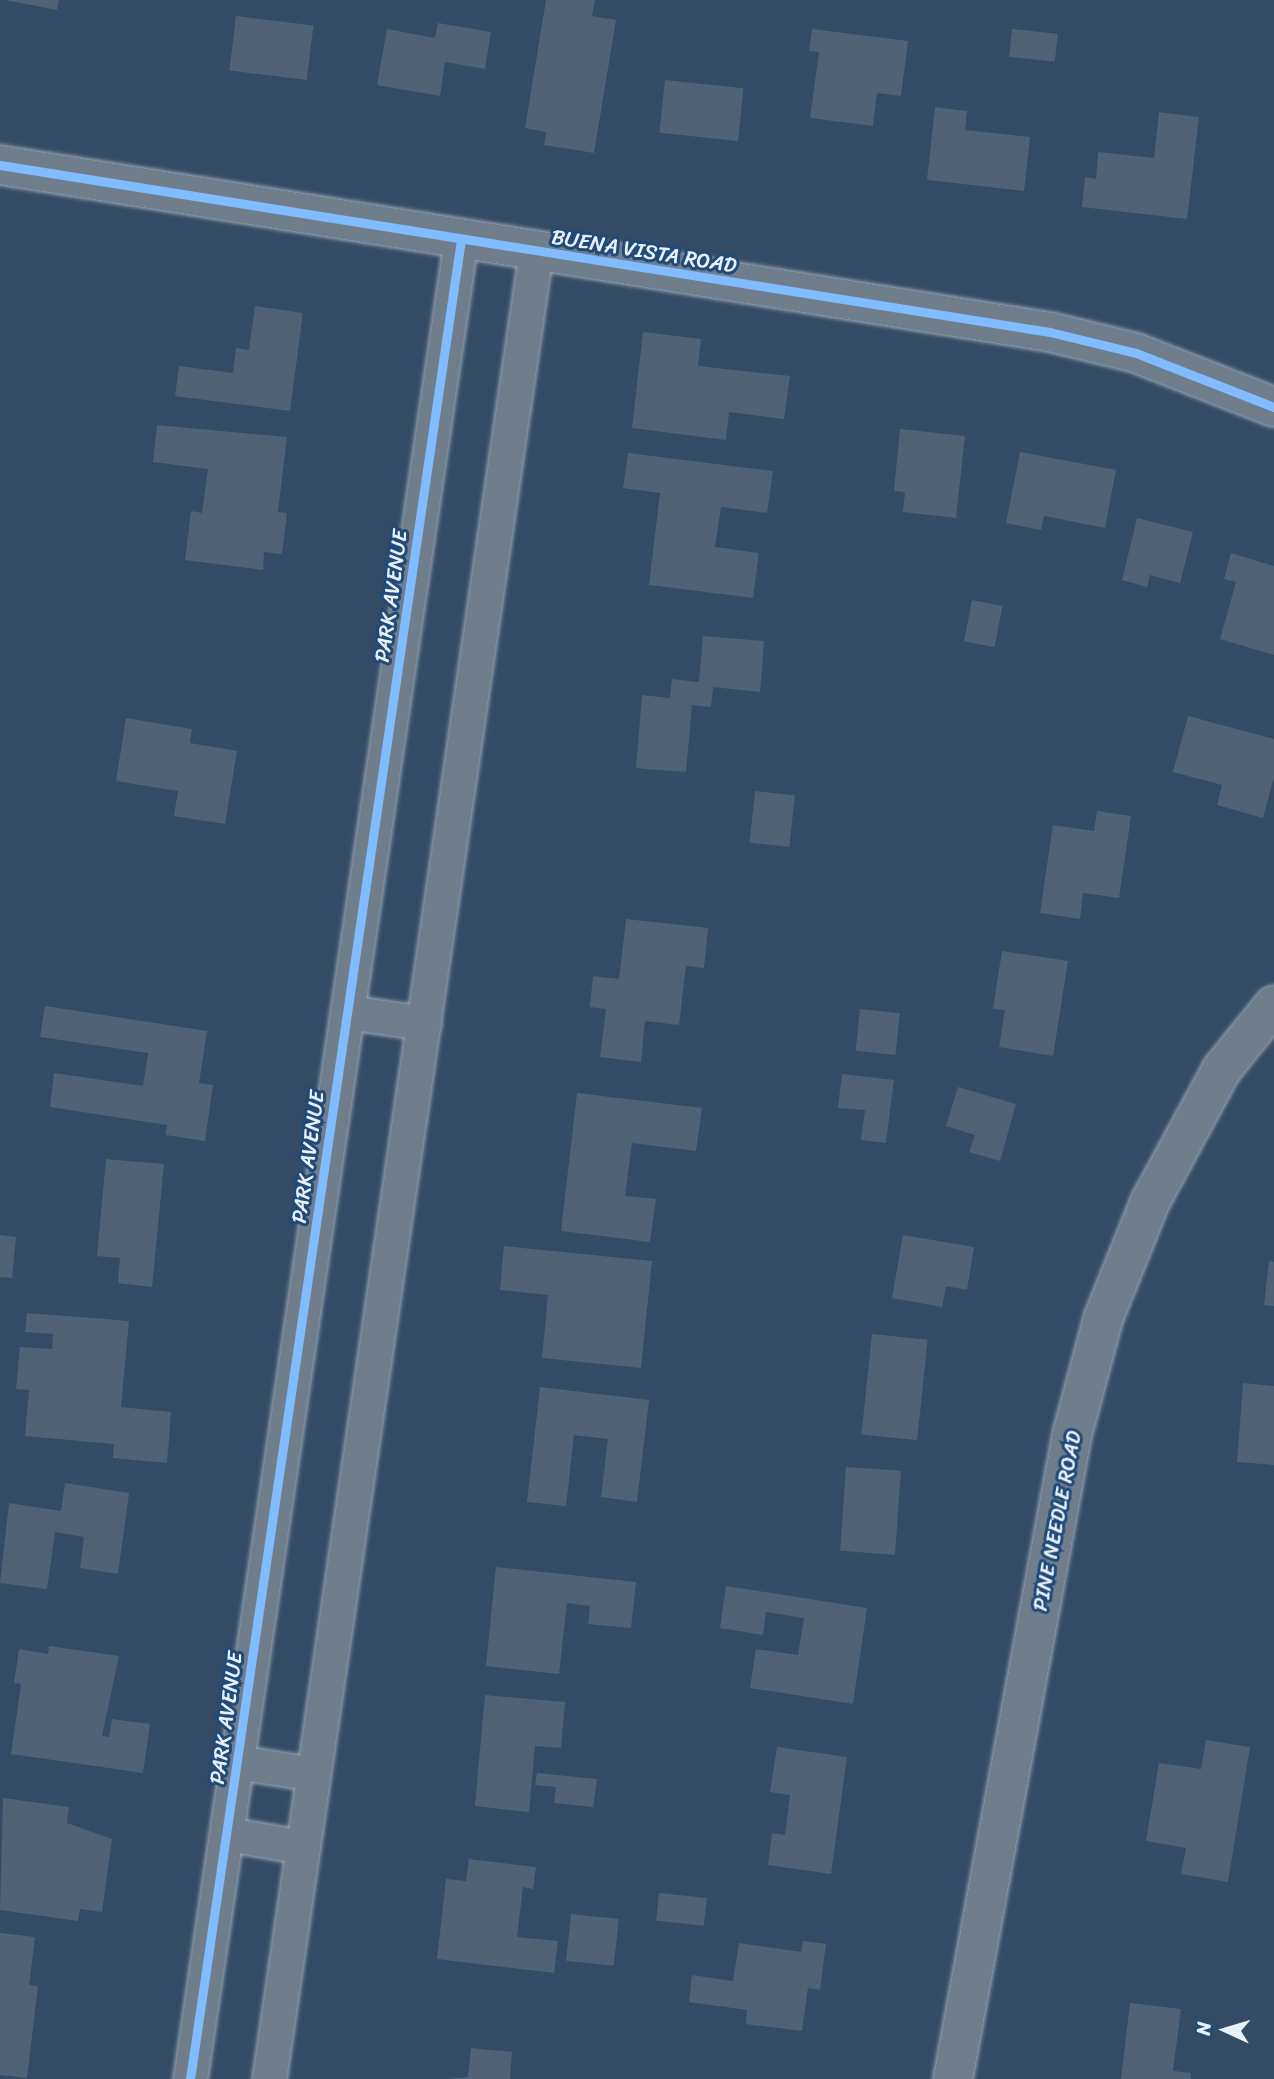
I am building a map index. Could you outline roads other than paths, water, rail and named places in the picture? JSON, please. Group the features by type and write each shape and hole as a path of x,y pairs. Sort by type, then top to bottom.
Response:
{"street":[{"name":"BUENA VISTA ROAD","path":"0,165 1050,332 1136,353 1274,407"},
{"name":"PARK AVENUE","path":"190,2079 461,240"},
{"path":"269,2079 536,252"},
{"name":"PINE NEEDLE ROAD","path":"953,2079 1072,1435 1103,1319 1150,1202 1222,1069 1274,1005"},
{"path":"347,1012 424,1023"},
{"name":"PARK AVENUE","path":"237,1762 313,1774"},
{"path":"227,1834 303,1847"}]}
